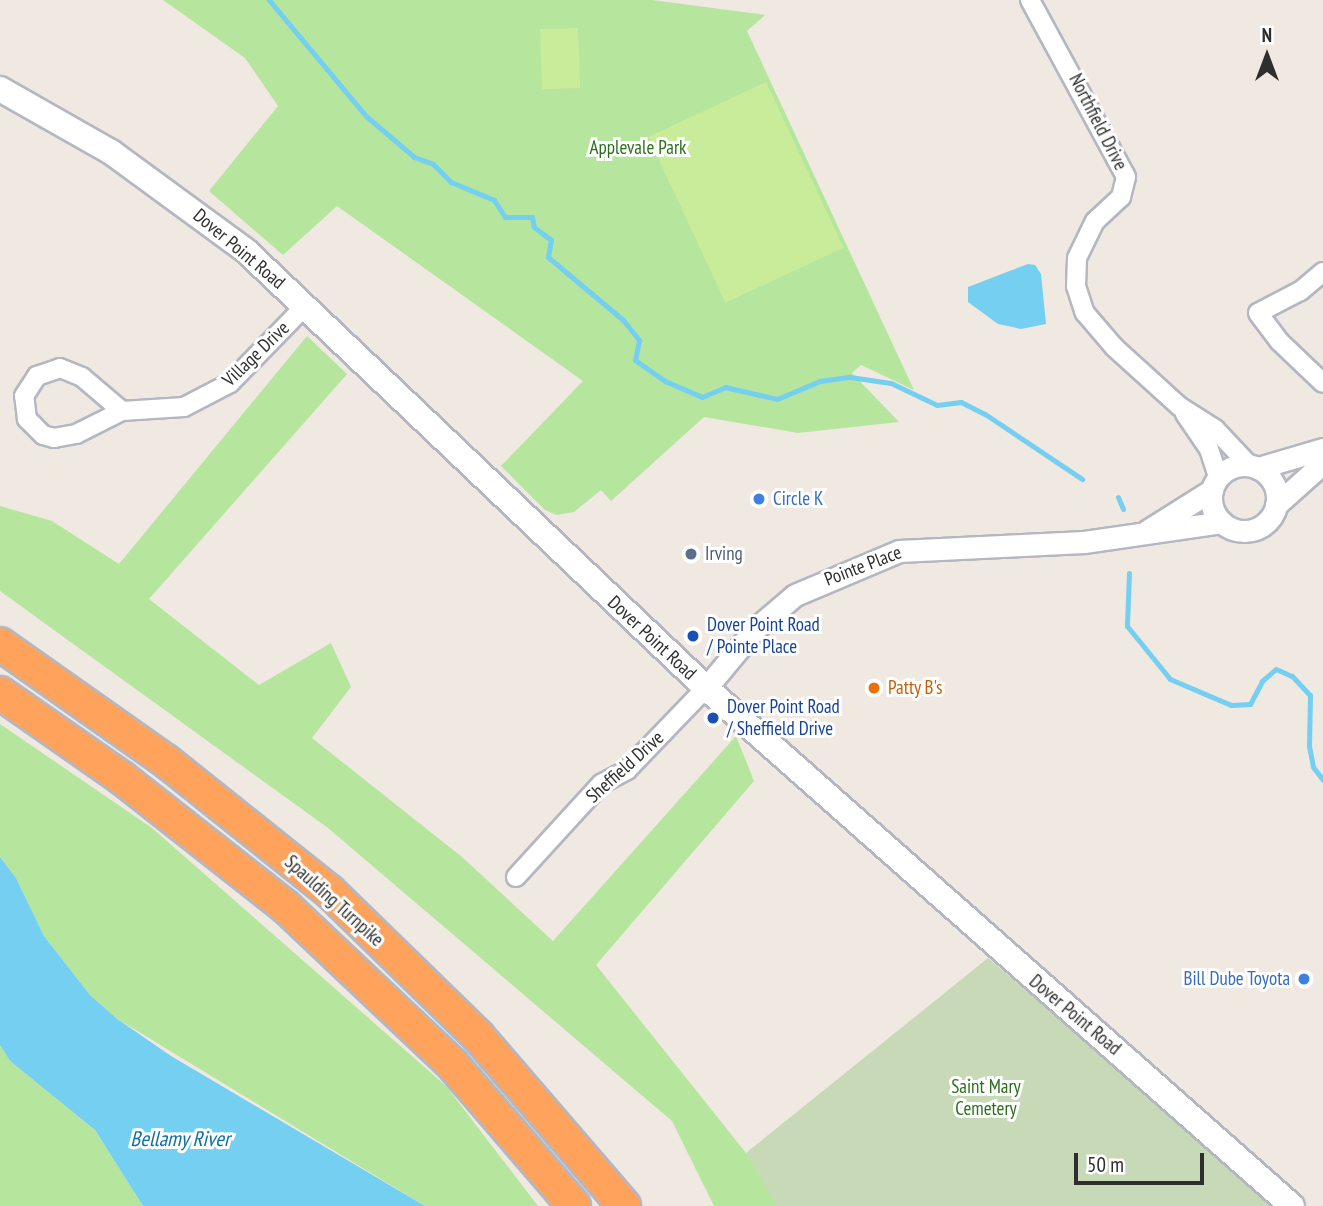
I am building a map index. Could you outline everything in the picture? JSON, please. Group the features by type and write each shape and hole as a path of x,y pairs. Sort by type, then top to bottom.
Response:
{"highway":[{"name":"Spaulding Turnpike","path":"0,644 166,761 329,891 478,1036 624,1206"},
{"name":"Spaulding Turnpike","path":"0,693 132,786 286,906 452,1064 574,1206"}],"main road":[{"name":"Dover Point Road","path":"0,89 145,175 245,250 706,688 1292,1206"}],"street":[{"name":"Northfield Drive","path":"1030,0 1126,177 1121,197 1095,221 1082,243 1075,271 1079,300 1100,332 1179,406 1215,429 1254,467"},
{"path":"1323,272 1300,291 1258,313 1280,342 1323,383"},
{"name":"Village Drive","path":"122,411 82,377 60,368 37,376 24,396 27,419 43,435 54,438 76,434 122,411 169,410 218,392 306,306"},
{"name":"Northfield Drive","path":"1179,406 1209,449 1215,483"},
{"path":"1323,451 1314,471 1276,505 1266,521 1251,530 1235,529 1222,522 1212,507 1215,483 1232,467 1254,467 1323,451"},
{"path":"1254,467 1271,480 1276,505"},
{"name":"Pointe Place","path":"1145,532 1215,483"},
{"name":"Pointe Place","path":"706,688 755,629 795,595 899,551 1084,542 1222,522"},
{"name":"Sheffield Drive","path":"516,877 601,784 627,770 706,688"}],"green space":[{"name":"Applevale Park","path":"163,0 652,0 765,15 747,31 914,390 861,365 852,373 899,422 798,433 704,417 611,501 601,490 574,512 557,515 545,510 501,466 583,381 337,206 283,255 209,191 278,106 245,58"},
{"path":"578,28 580,88 542,89 540,29"},
{"path":"766,82 843,248 726,303 648,137"},
{"path":"307,336 347,374 149,599 259,685 331,643 351,687 312,738 462,857 553,941 736,736 754,781 596,965 746,1153 781,1206 714,1206 672,1121 328,828 0,591 0,506 52,521 119,564"},
{"path":"0,724 152,828 446,1086 538,1206 425,1206 116,1018 90,995 44,936 16,878 0,857"},
{"name":"Saint Mary Cemetery","path":"988,958 1274,1206 777,1206 746,1153"},
{"path":"0,1045 10,1061 95,1130 143,1206 0,1206"}],"water":[{"path":"1028,264 1035,265 1041,274 1046,324 1021,329 998,324 968,302 968,287"},
{"name":"Bellamy River","path":"0,857 16,878 44,936 90,995 116,1018 171,1056 425,1206 143,1206 95,1130 10,1061 0,1045"}],"waterway":[{"path":"269,0 366,116 414,157 433,164 451,182 494,200 505,217 532,217 534,227 551,240 548,257 623,320 639,340 635,360 665,381 702,397 725,387 777,399 820,381 850,377 891,383 937,405 961,402 985,414 1082,479"},
{"path":"1118,497 1123,509"},
{"path":"1129,573 1127,626 1170,679 1231,705 1250,704 1262,681 1276,669 1292,676 1310,695 1309,746 1313,767 1323,780"}],"place":[{"name":"Circle K","path":"759,499"},
{"name":"Irving","path":"691,554"},
{"name":"Dover Point Road / Pointe Place","path":"693,636"},
{"name":"Patty B's","path":"874,688"},
{"name":"Dover Point Road / Sheffield Drive","path":"713,718"},
{"name":"Bill Dube Toyota","path":"1304,979"}]}
